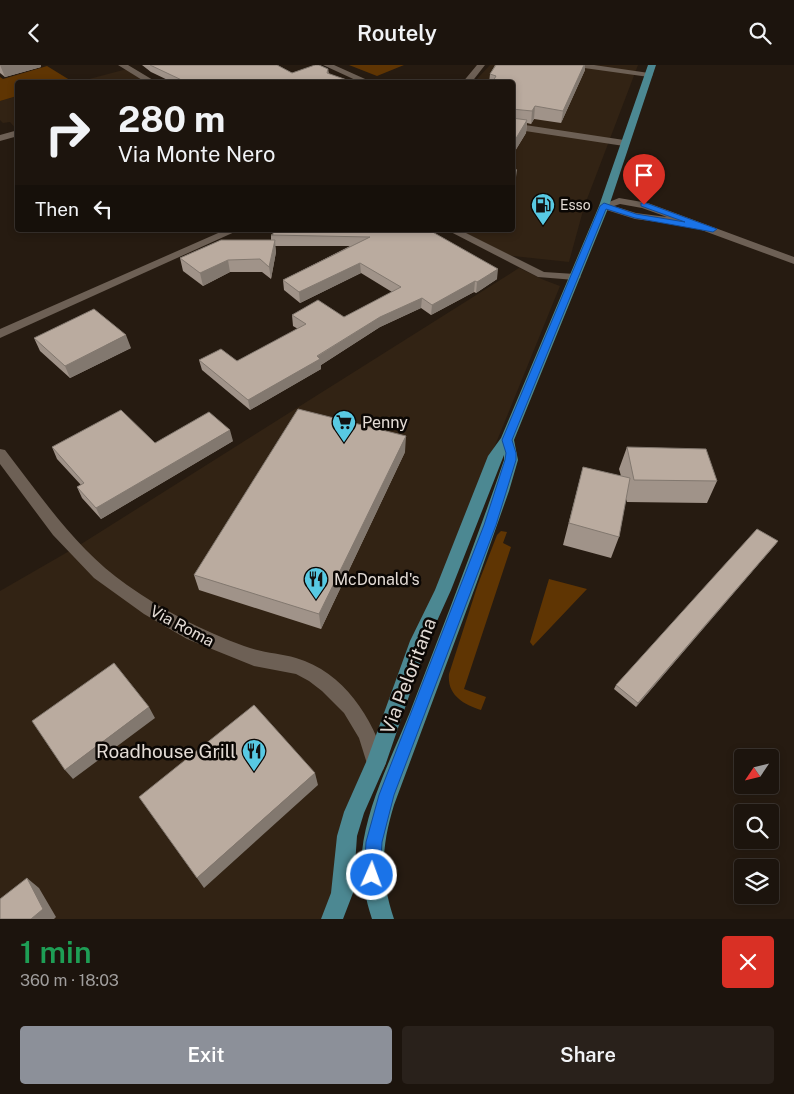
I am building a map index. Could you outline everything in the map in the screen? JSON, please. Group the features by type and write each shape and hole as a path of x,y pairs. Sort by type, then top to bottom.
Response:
{"main road":[{"name":"Via Peloritana","path":"332,919 342,893 347,836 354,812 376,763 419,641 443,590 495,456 507,440 604,206 652,65"},
{"name":"Via Peloritana","path":"383,919 373,887 372,864 374,842 387,795 490,525 510,460 511,453 507,440"}],"street":[{"path":"122,65 149,80"},
{"path":"326,65 363,80"},
{"path":"468,80 481,65"},
{"path":"577,65 648,75"},
{"path":"515,125 624,143"},
{"path":"0,138 15,134"},
{"path":"604,206 635,216 713,229 794,261"},
{"path":"0,334 230,232"},
{"path":"456,232 542,275 575,277"},
{"name":"Via Roma","path":"0,454 80,554 137,601 172,623 215,644 268,663 301,668 321,680 353,709 372,746 376,763"}],"shaded area":[{"path":"349,65 404,65 377,76"},
{"path":"490,65 638,65 584,207 569,262 513,256 494,250 458,232 515,232 515,80 476,80"},
{"path":"47,66 70,80 15,80 15,97 0,101 0,77 3,79"},
{"path":"127,69 146,80 85,80"},
{"path":"15,97 15,128 10,122 3,123 0,120 0,101"},
{"path":"519,268 560,286 406,664 325,919 0,919 0,591 78,546"},
{"path":"501,531 507,532 503,543 511,547 464,689 486,697 481,710 462,702 458,698 451,688 449,674 478,584 497,535"},
{"path":"549,579 587,589 533,646 530,642"}],"building":[{"path":"150,65 277,65 292,73 319,65 328,69 327,73 347,80 182,80"},
{"path":"496,65 584,65 563,111 535,106 532,111 515,109 515,80 494,80 496,76 490,74"},
{"path":"515,118 527,120 515,140"},
{"path":"273,232 433,232 498,269 432,305 422,298 380,317 317,356 320,359 248,400 199,360 221,349 237,361 306,324 292,315 318,300 344,317 401,287 360,263 299,292 283,280 370,237 271,235 273,235"},
{"path":"221,240 275,240 269,267 260,259 228,260 200,273 180,258"},
{"path":"94,309 126,335 65,366 34,338"},
{"path":"298,409 406,436 319,614 194,575"},
{"path":"121,410 155,443 209,412 230,430 96,508 77,487 84,483 52,447"},
{"path":"627,447 706,449 717,481 634,480"},
{"path":"583,467 630,478 619,537 569,523"},
{"path":"757,529 778,541 638,703 616,685"},
{"path":"114,663 149,707 65,770 32,721"},
{"path":"254,705 315,773 197,878 139,797"},
{"path":"27,878 43,909 31,919 0,919 0,899"}],"place":[{"name":"Esso","path":"543,226"},
{"name":"Penny","path":"344,443"},
{"name":"McDonald's","path":"316,600"},
{"name":"Roadhouse Grill","path":"254,772"}],"route":[{"path":"372,875 374,842 387,795 490,525 510,460 511,453 507,440 604,206 635,216 713,229 644,205"}]}
